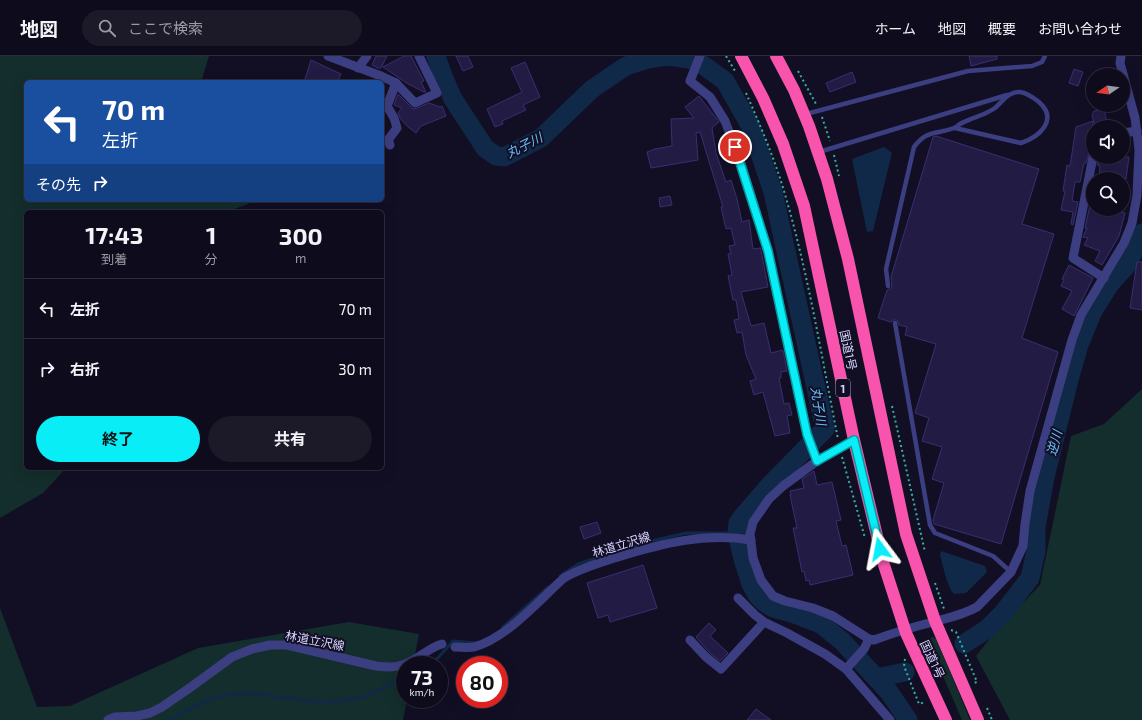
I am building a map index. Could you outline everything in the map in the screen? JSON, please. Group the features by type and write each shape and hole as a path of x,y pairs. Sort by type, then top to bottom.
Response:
{"highway":[{"name":"国道1号","path":"741,56 764,98 783,144 804,206 854,440 884,565 905,630 946,720"},
{"name":"国道1号","path":"776,56 794,90 827,179 848,259 906,534 935,621 978,720"}],"street":[{"path":"328,56 396,83 415,103 437,92 419,56"},
{"path":"358,68 367,56"},
{"path":"854,440 816,459 769,499 753,522 748,539 761,580 773,596 785,601 813,608 833,616 869,639 874,640 977,607 1012,572 1023,546 1030,491 1072,340 1082,315 1124,243 1132,223 1137,195 1139,150 1135,118 1120,63 1121,56"},
{"path":"700,57 690,81 710,97 725,121 740,160 768,251 808,436 816,459"},
{"path":"390,145 388,140 397,128 394,118 387,106 396,83"},
{"path":"1130,132 1137,132"},
{"path":"1092,164 1073,258 1104,278"},
{"name":"林道立沢線","path":"455,647 473,647 492,639 511,627 564,578 587,567 650,547 689,540 724,537 748,539"},
{"path":"738,598 754,615 764,622 848,667 890,720"},
{"path":"690,640 706,657 721,669 764,622"},
{"path":"848,667 864,649 869,639"},
{"name":"林道立沢線","path":"108,720 150,713 162,707 232,657 252,649 270,645 287,645 376,666 390,667 405,665 434,647 442,644"}],"lane":[{"path":"804,115 968,71 1032,66 1042,62 1045,56"},
{"path":"818,152 1009,94 1020,92 1032,96 1046,109 1048,119 1043,130 1030,140 1021,143 955,128"},
{"path":"888,286 886,269 914,147 920,139 927,135 955,128 962,122 994,109 1009,94"},
{"path":"894,323 930,525 935,533 993,556 1012,572"}],"path":[{"path":"726,56 736,74"},
{"path":"746,93 786,197 803,265 840,448 865,538"},
{"path":"951,630 956,632 977,682 970,685"},
{"path":"908,665 905,658 904,666 919,704 925,700 927,706"}],"green space":[{"path":"0,56 209,56 202,80 24,80 24,202 249,202 248,204 232,210 24,210 24,470 64,470 43,493 0,518"},
{"path":"1142,389 1142,720 1010,720 976,656 995,632 1040,585 1071,436 1104,424"},
{"path":"0,608 37,707 70,706 198,648 349,622 419,634 415,656 396,656 396,708 405,708 403,720 0,720"},
{"path":"932,637 937,640 970,720 962,720 928,641"}],"water":[{"path":"884,147 892,153 873,231 867,232 852,159"},
{"path":"941,551 985,566 987,572 966,593 954,594 949,586 940,555"}],"building":[{"path":"376,56 387,56 381,68 372,65"},
{"path":"404,56 411,56 424,81 421,82 426,92 408,84 383,67"},
{"path":"456,56 468,56 473,67 463,71"},
{"path":"969,56 997,56 997,59 971,66"},
{"path":"311,60 341,74 338,80 305,79"},
{"path":"525,62 540,97 523,105 526,110 502,121 503,124 495,127 487,109 522,92 511,68"},
{"path":"1074,69 1083,72 1078,86 1069,83"},
{"path":"852,72 856,82 830,92 826,83"},
{"path":"398,94 413,109 429,103 440,107 442,106 446,116 421,126 416,133 400,118 398,113 402,108 394,105"},
{"path":"699,96 719,122 712,128 716,153 726,182 731,180 742,222 749,220 753,249 761,248 768,287 741,292 751,326 764,323 771,353 783,350 787,371 781,372 781,378 779,378 784,404 789,403 792,415 787,416 790,433 775,436 763,392 754,395 750,381 756,379 746,355 742,332 737,333 734,320 739,319 736,300 733,300 728,276 732,275 728,254 731,254 729,246 735,245 731,228 726,229 721,207 723,207 700,132 696,133 698,160 651,168 647,152 672,146 671,119 694,118 685,107"},
{"path":"1094,112 1105,112 1106,120 1093,120 1092,115"},
{"path":"1086,123 1086,163 1084,163 1080,182 1075,182 1072,201 1078,202 1073,225 1071,224 1073,212 1061,210 1065,191 1063,191 1067,165 1070,166 1076,127"},
{"path":"936,136 1039,169 1022,224 1054,234 1022,338 1058,352 1001,544 934,524 933,520 944,483 932,479 942,447 922,441 929,418 915,413 936,344 905,335 907,327 899,325 897,320 893,320 891,322 878,318 887,290 892,287 891,277 933,137"},
{"path":"1128,164 1127,172 1099,172 1100,166 1097,165"},
{"path":"670,196 672,205 660,207 659,198"},
{"path":"1088,216 1124,216 1119,236 1102,265 1095,261 1100,251 1084,245 1088,238 1083,237 1087,228 1085,228"},
{"path":"1137,262 1142,262 1142,310 1130,308"},
{"path":"1069,265 1093,278 1074,316 1062,309 1072,291 1061,286 1064,280 1062,279"},
{"path":"814,471 817,485 832,482 841,520 836,521 842,546 846,545 853,575 810,585 809,580 806,581 804,571 802,572 793,528 797,528 790,491 804,488 802,479"},
{"path":"597,522 601,533 584,539 580,527"},
{"path":"643,565 657,608 610,622 608,615 598,618 587,583"},
{"path":"709,623 716,630 710,636 728,653 720,661 710,653 696,637"},
{"path":"756,709 771,720 747,720"}],"waterway":[{"name":"丸子川","path":"436,56 453,99 485,148 496,156 504,157 541,138 592,89 626,66 648,59 667,56"},
{"name":"丸子川","path":"668,56 689,59 703,65 725,81 751,127 773,192 825,429 769,486 738,523 737,533 751,584 757,595 773,608 792,613 821,624 842,641 889,692 908,720"},
{"name":"逆川","path":"964,644 987,629 1003,613 1030,578 1036,551 1036,527 1045,477 1079,345 1093,311 1110,284 1127,265 1142,233"},
{"path":"560,576 578,564 643,543 686,533 737,533"},
{"path":"503,627 548,587"},
{"path":"440,656 453,641 476,643"},
{"name":"逆川","path":"876,678 905,672"},
{"path":"171,720 203,702 230,694 239,693 266,695 320,701 348,700 356,699 377,691 396,682"}],"route":[{"path":"735,147 768,251 807,434 817,461 854,440 880,549"}]}
